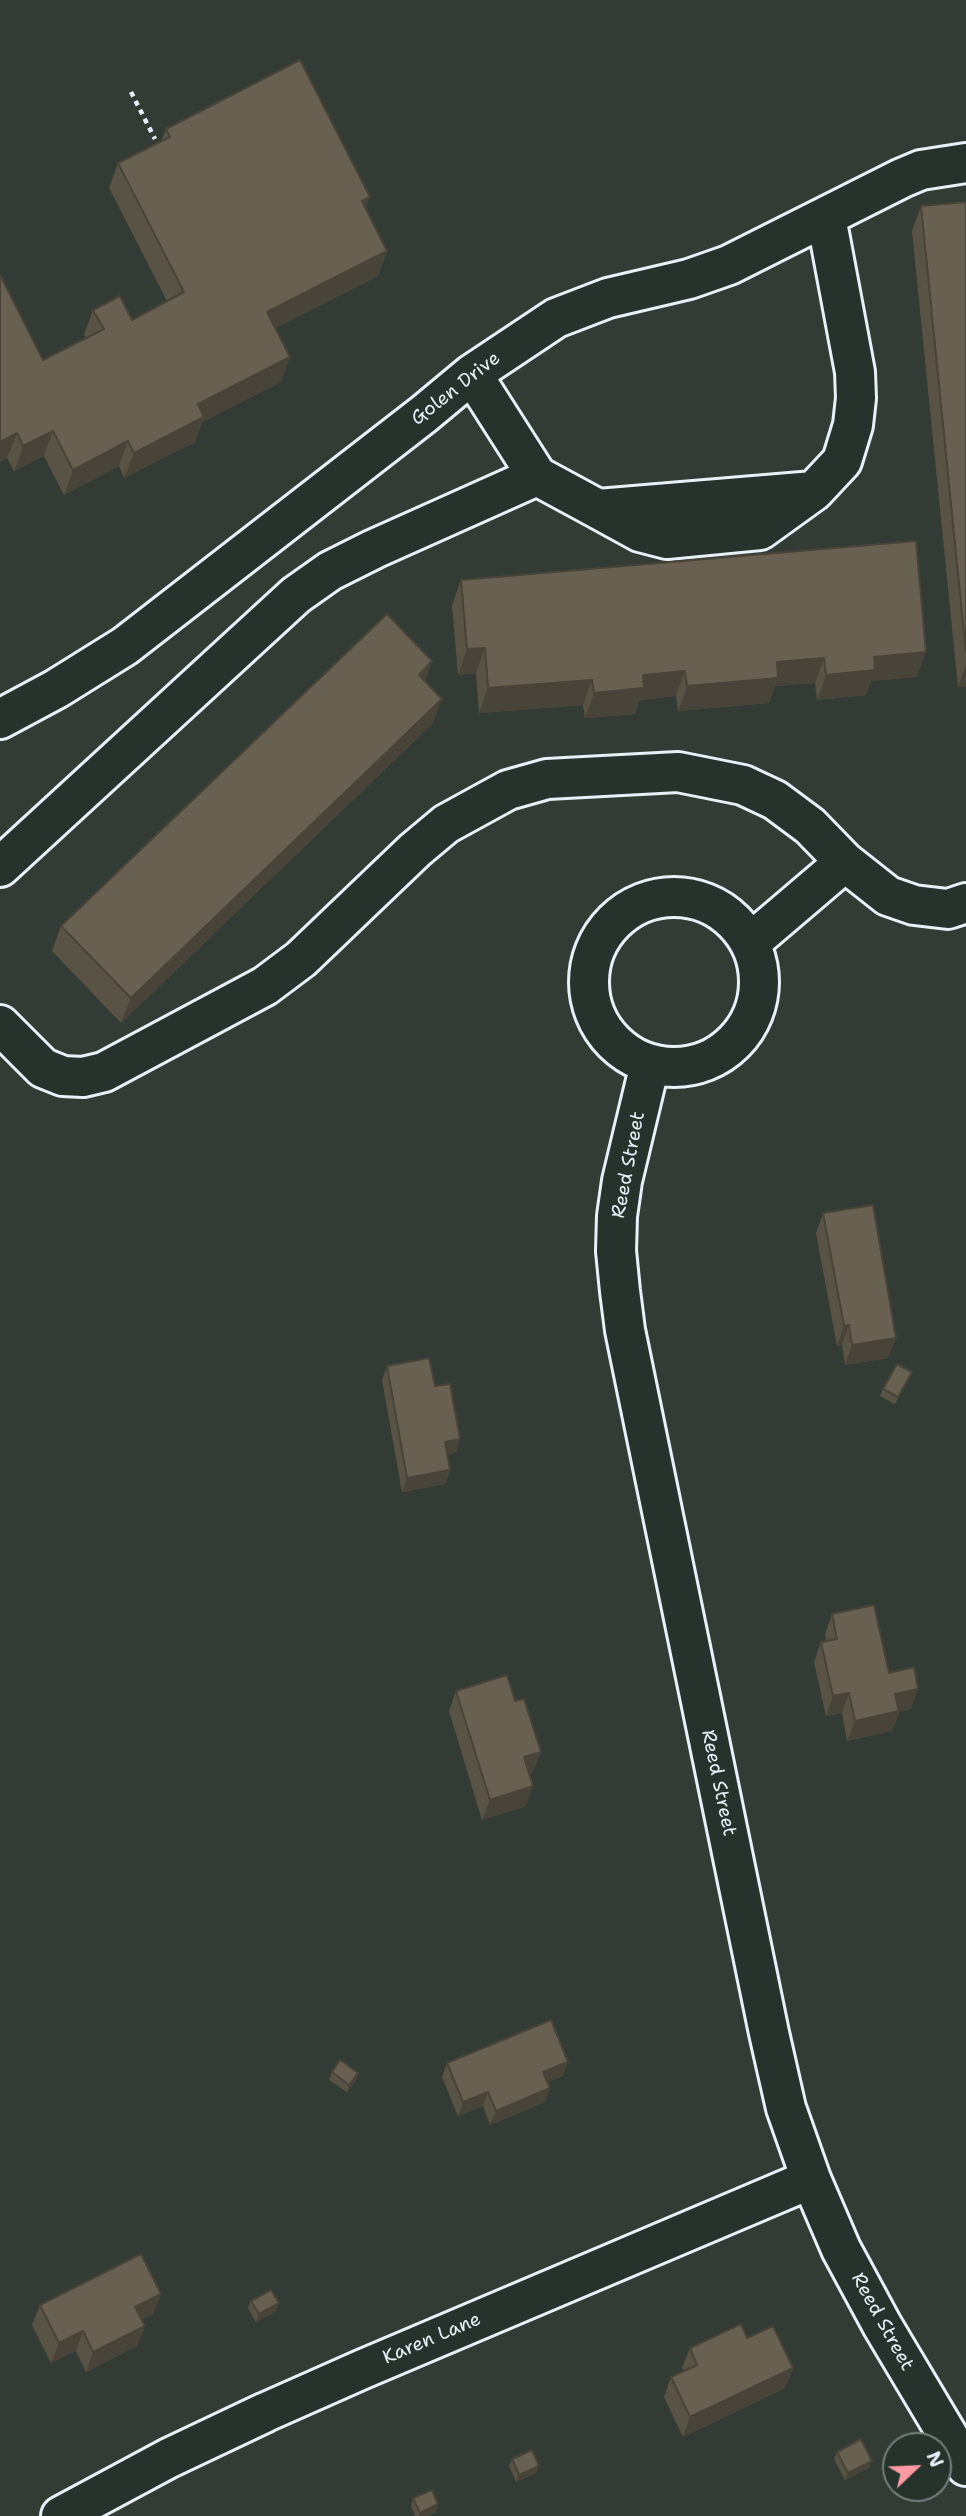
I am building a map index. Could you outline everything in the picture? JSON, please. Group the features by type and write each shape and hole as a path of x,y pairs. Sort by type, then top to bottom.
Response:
{"street":[{"name":"Golen Drive","path":"0,719 56,689 125,646 425,414 472,374 528,334 581,306 689,279 729,265 921,170 966,163"},
{"path":"472,374 537,476 598,509 814,491 842,461 853,425 856,398 855,372 825,217"},
{"path":"0,867 296,595 330,571 374,549 537,476"},
{"path":"0,1025 43,1068 63,1076 83,1077 104,1072 265,986 292,966 446,824 508,790 547,779 678,772 743,786 775,800 810,826 845,862 888,896 914,905 948,909 966,903"},
{"path":"750,943 845,862"},
{"path":"655,898 693,898 711,904 740,927 757,961 758,991 750,1020 740,1037 725,1050 708,1060 689,1066 650,1064 632,1056 604,1032 592,1006 588,978 591,960 598,942 621,914 655,898"},
{"name":"Reed Street","path":"650,1064 622,1181 617,1216 616,1251 625,1330 769,2033 786,2108 811,2179 841,2249 882,2325 966,2466"},
{"name":"Karen Lane","path":"61,2516 169,2458 338,2380 811,2179"}],"path":[{"path":"131,92 155,139"}],"building":[{"path":"300,60 370,197 362,201 387,251 267,312 290,357 198,404 204,417 134,453 128,441 73,470 53,431 23,446 17,433 0,442 0,275 43,360 104,329 93,310 120,296 132,320 184,292 118,163 170,137 166,129"},
{"path":"966,202 966,653 921,206"},
{"path":"916,541 926,652 874,657 875,670 826,675 824,658 777,662 778,678 687,686 685,671 643,675 644,688 594,693 592,680 488,688 485,648 467,649 461,580"},
{"path":"387,614 432,661 419,675 442,699 131,998 61,926"},
{"path":"873,1205 896,1338 852,1345 849,1325 844,1326 823,1213"},
{"path":"429,1358 435,1386 450,1384 460,1439 445,1442 450,1470 407,1478 387,1366"},
{"path":"897,1364 912,1372 898,1397 883,1389"},
{"path":"874,1605 889,1673 914,1667 918,1689 895,1694 899,1711 855,1721 849,1693 833,1696 821,1642 837,1639 832,1614"},
{"path":"507,1675 515,1701 524,1699 541,1752 524,1757 533,1786 490,1800 456,1691"},
{"path":"551,2020 568,2062 543,2072 550,2088 496,2111 488,2092 463,2102 447,2063"},
{"path":"340,2060 358,2073 349,2085 332,2072"},
{"path":"141,2254 161,2294 135,2307 145,2326 93,2352 83,2331 59,2343 40,2305"},
{"path":"271,2290 279,2303 259,2314 251,2301"},
{"path":"741,2324 747,2338 773,2326 793,2368 690,2417 671,2377 697,2365 690,2348"},
{"path":"861,2439 872,2461 848,2473 837,2452"},
{"path":"532,2450 539,2466 519,2475 512,2459"},
{"path":"432,2490 438,2504 420,2513 413,2498"}]}
